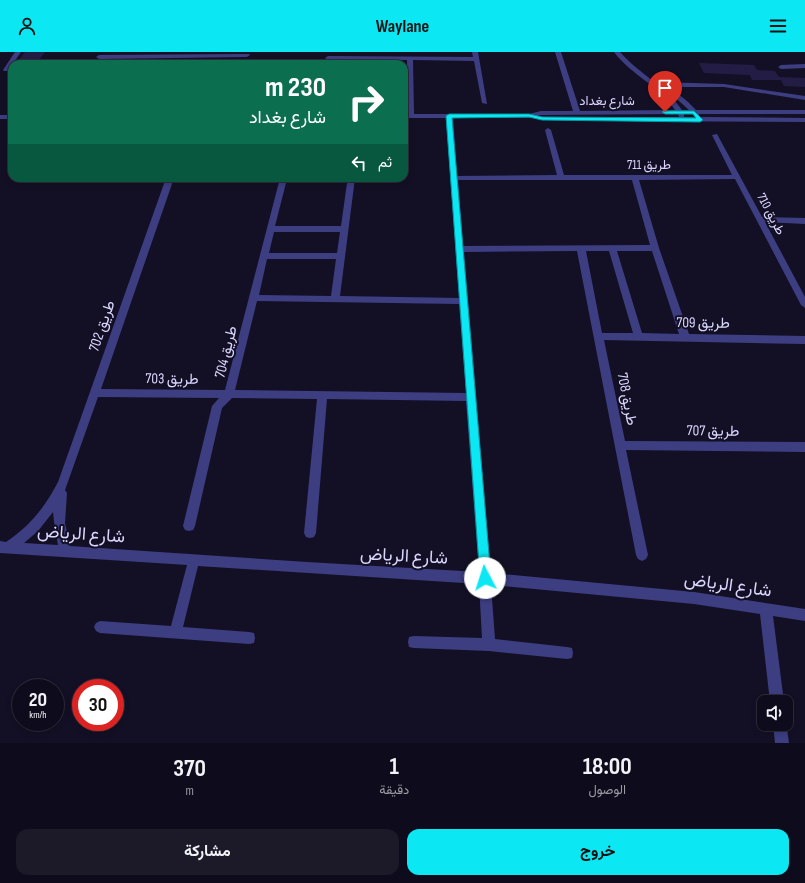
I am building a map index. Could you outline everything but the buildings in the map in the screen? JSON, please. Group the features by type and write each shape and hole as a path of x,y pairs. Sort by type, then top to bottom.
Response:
{"street":[{"path":"474,52 485,102"},
{"path":"558,52 578,113"},
{"path":"617,52 638,74 666,94 680,112 684,120"},
{"path":"101,54 183,56 247,54"},
{"path":"182,60 183,56"},
{"path":"328,58 476,59"},
{"path":"408,116 410,59"},
{"path":"781,67 805,66"},
{"path":"632,67 645,72 665,85 694,112 700,120"},
{"path":"665,85 704,84 724,86 801,98 805,106"},
{"name":"شارع بغداد","path":"529,116 541,113 805,112"},
{"name":"شارع بغداد","path":"408,116 529,116 542,119 805,120"},
{"path":"449,116 489,645"},
{"path":"548,130 561,177"},
{"name":"طريق 710","path":"715,135 802,296 805,305"},
{"path":"635,177 655,248 684,337"},
{"name":"طريق 711","path":"454,178 738,177"},
{"name":"طريق 702","path":"66,551 59,528 58,513 63,484 169,182"},
{"name":"طريق 704","path":"188,526 217,406 230,395 283,182"},
{"path":"335,299 351,182"},
{"path":"760,219 805,221"},
{"path":"271,229 344,229"},
{"name":"طريق 708","path":"581,248 600,336 642,555"},
{"path":"612,248 638,336"},
{"path":"459,249 655,248"},
{"path":"264,256 341,256"},
{"path":"254,298 463,301"},
{"name":"طريق 709","path":"600,336 805,340"},
{"name":"طريق 703","path":"94,393 471,398"},
{"path":"310,533 322,396"},
{"name":"طريق 707","path":"621,445 805,447"},
{"name":"طريق 702","path":"4,547 33,530 44,518 63,484"},
{"name":"شارع الرياض","path":"4,547 308,568 485,578 694,598 805,615"},
{"path":"175,633 194,560"},
{"path":"766,608 776,695"},
{"path":"100,627 249,638"},
{"path":"414,642 489,645 567,653"},
{"path":"781,731 782,743"}],"route":[{"path":"485,578 449,116 529,116 542,119 700,120 694,112 665,112"}]}
